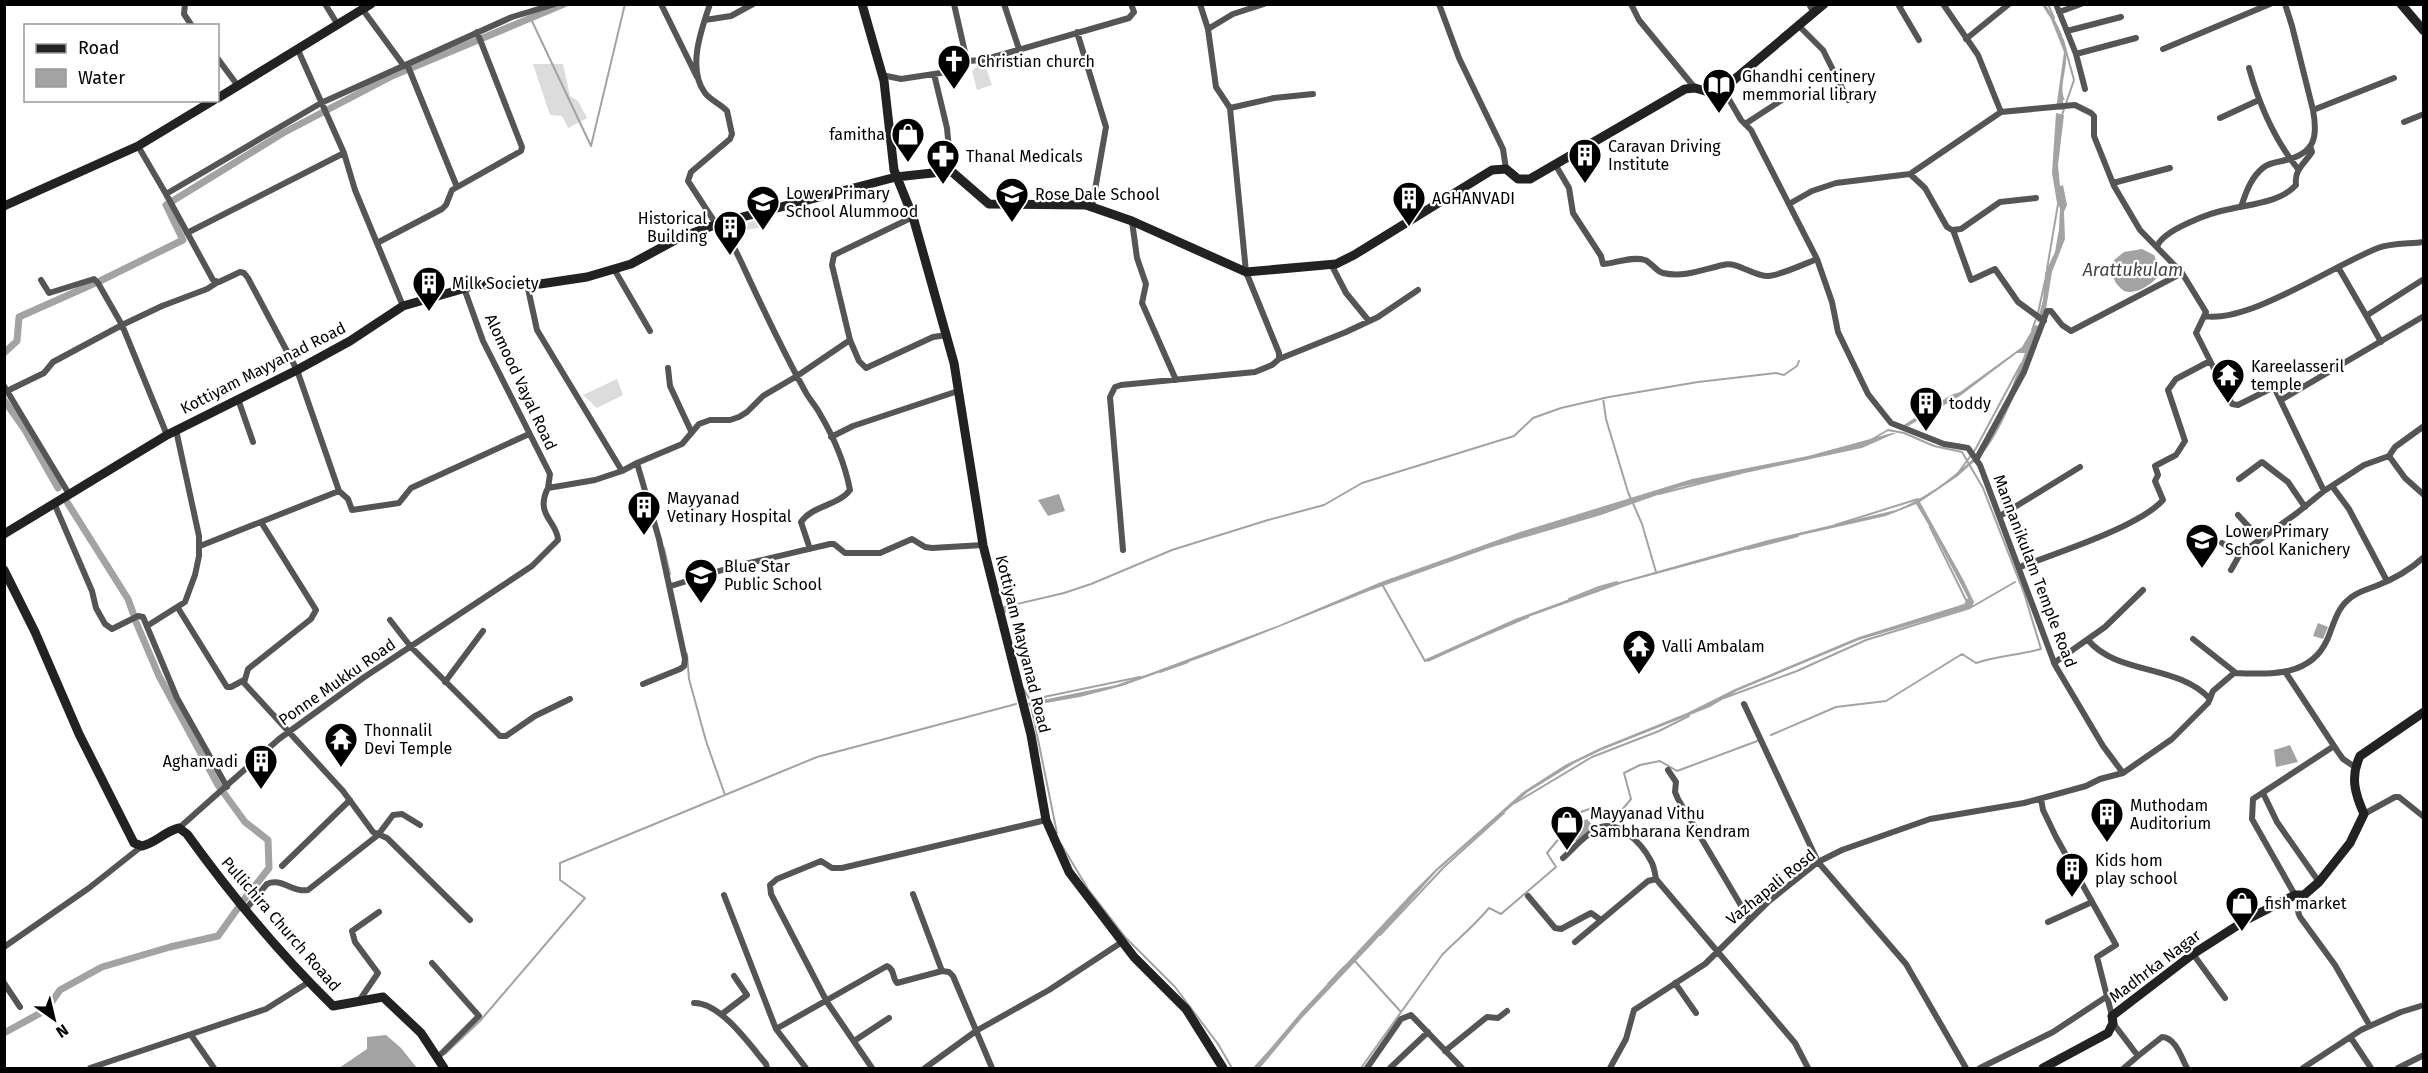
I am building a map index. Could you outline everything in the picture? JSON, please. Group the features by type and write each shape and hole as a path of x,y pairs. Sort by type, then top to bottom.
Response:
{"main road":[{"name":"Kottiyam Mayyanad Road","path":"862,4 882,75 896,177 914,217 947,335 983,545 1031,735 1046,819 1069,872 1122,942 1186,1009 1223,1068"},
{"path":"951,171 989,204 1086,205 1132,221 1246,272 1331,264 1354,255 1492,170 1506,169 1523,180 1530,179 1685,89 1695,88 1712,93 1722,89 1799,26 1812,9 1824,4"},
{"path":"2401,4 2424,31"},
{"path":"219,97 367,7"},
{"path":"4,206 138,146 211,102"},
{"name":"Kottiyam Mayyanad Road","path":"4,534 172,432 351,341 403,306 476,285 568,281 631,264 679,238 720,223 896,177 951,171"},
{"path":"4,570 35,632 79,734 134,843 142,846 151,844 170,830 179,828"},
{"path":"2364,814 2354,790 2355,767 2360,756 2424,712"},
{"name":"Madhrka Nagar","path":"2043,1068 2108,1033 2113,1020 2193,954 2256,914 2300,895 2319,882 2349,843 2364,814"},
{"name":"Pullichira Church Roaad","path":"179,828 187,834 245,910 333,1006 383,997 421,1033 444,1068"}],"street":[{"path":"184,4 184,14 191,24"},
{"path":"325,4 338,25"},
{"path":"166,194 321,103 512,17 555,4"},
{"path":"661,4 706,95 727,111 732,134 730,139 688,176 688,181 720,223 745,269 753,290 797,376 838,450 850,490 845,496 810,513 801,522 810,549"},
{"path":"697,78 700,34 710,4"},
{"path":"705,20 731,16 753,4"},
{"path":"954,4 968,61"},
{"path":"1004,4 1019,49"},
{"path":"882,75 901,79 947,72 954,66 968,61 983,60 1132,16 1134,12 1131,4"},
{"path":"1200,4 1208,30 1216,87 1230,108 1246,272 1279,358"},
{"path":"1208,30 1233,14 1264,4"},
{"path":"1439,4 1459,57 1503,149 1506,169"},
{"path":"1631,4 1639,20 1695,88"},
{"path":"1902,4 1899,6 1919,40"},
{"path":"1943,4 1978,55 2001,112"},
{"path":"1966,39 2009,4"},
{"path":"2056,4 2076,54 2085,89"},
{"path":"2059,12 2081,4"},
{"path":"2163,49 2270,4"},
{"path":"2241,207 2248,186 2263,168 2272,163 2302,155 2316,134 2313,110 2285,4"},
{"path":"367,7 406,65 457,187"},
{"path":"2067,31 2121,17"},
{"path":"1799,26 1823,50 1848,100"},
{"path":"377,243 446,205 449,194 457,187 517,154 522,147 477,32"},
{"path":"1077,32 1106,127 1092,207"},
{"path":"2076,54 2136,38"},
{"path":"298,50 344,153 355,190 403,306"},
{"path":"219,60 238,86"},
{"path":"2249,68 2259,100 2290,159 2298,169"},
{"path":"934,74 947,128 951,171"},
{"path":"2313,110 2394,78"},
{"path":"1555,164 1569,188 1573,213 1601,256 1603,264 1634,259 1645,260 1660,273 1671,274 1701,272 1733,264 1747,271 1768,276 1817,259 1751,130 1722,89"},
{"path":"1230,108 1313,94"},
{"path":"1745,124 1788,96"},
{"path":"2220,118 2259,100"},
{"path":"1789,204 1812,191 1836,183 1910,174 2001,112 2075,105 2091,112 2094,116 2094,135 2113,183 2140,230 2182,273 2206,312 2196,333 2235,406 2274,387 2324,490"},
{"path":"2404,122 2424,114"},
{"path":"138,146 213,279 219,282"},
{"path":"2157,247 2159,240 2178,228 2228,209 2290,192 2296,185 2295,177 2298,169 2312,152 2310,146"},
{"path":"187,233 344,153"},
{"path":"2113,183 2170,168"},
{"path":"1910,174 1925,188 1947,227 1953,230 1961,229 2000,202 2036,198"},
{"path":"914,217 834,255 832,265 850,340 859,361 866,368 933,337 947,335"},
{"path":"1132,221 1137,258 1146,284 1142,303 1176,380"},
{"path":"1953,230 1971,280 1995,270 2018,302 2044,321"},
{"path":"2204,316 2217,319 2235,314 2380,247 2424,242"},
{"name":"Mannanikulam Temple Road","path":"1817,259 1832,302 1838,332 1865,389 1891,423 1944,444 1968,448 1975,458 2020,567 2054,663 2098,737 2123,773"},
{"path":"1331,264 1346,293 1369,321"},
{"path":"2338,267 2381,342"},
{"path":"614,269 650,331"},
{"path":"69,494 6,389 44,373 53,362 122,325 162,306 207,289 240,272 246,274 297,370 339,491 348,499 352,510 399,503 411,488 529,434"},
{"path":"1975,458 2024,372 2047,311 2051,311 2061,325 2071,331 2182,273"},
{"path":"41,280 49,292 94,279 122,325 172,432 200,546 195,576 185,602 147,626"},
{"path":"2367,317 2424,279"},
{"path":"527,284 537,330 622,471"},
{"name":"Alomood Vayal Road","path":"411,647 532,566 558,540 558,535 545,516 544,510 550,474 483,341 464,288"},
{"path":"1123,550 1110,397 1116,387 1254,372 1272,365 1279,358 1369,321 1418,290"},
{"path":"2281,400 2424,316"},
{"path":"548,488 595,480 622,471 682,444 699,424 710,420 730,420 747,412 763,396 850,340"},
{"path":"2020,567 2112,531 2154,509 2163,501 2155,481 2158,475 2155,466 2176,455 2185,441 2168,390 2176,379 2210,361"},
{"path":"668,368 670,386 692,431"},
{"path":"831,437 853,426 958,391"},
{"path":"238,399 253,442"},
{"path":"2231,570 2240,554 2305,507 2324,490 2364,465 2389,456 2396,447 2424,426"},
{"path":"2389,456 2405,478 2424,495"},
{"path":"2239,479 2262,462 2288,482 2305,507"},
{"path":"637,463 670,586 685,663 677,671 643,684"},
{"path":"2000,516 2080,467"},
{"path":"2332,486 2349,509 2387,581"},
{"path":"200,546 339,491"},
{"path":"54,503 92,591 96,608 105,624 112,629 141,616 177,698 226,787"},
{"path":"2238,515 2260,539"},
{"path":"178,608 227,687 244,681 248,669 311,619 316,610 261,522"},
{"path":"670,586 732,567 834,544 845,553 880,553 912,540 932,548 983,545"},
{"path":"2222,543 2240,554"},
{"path":"2138,1056 2113,1020 2097,957 2116,945 2056,837 2041,799 2123,773 2172,739 2208,703 2213,691 2234,673 2286,673 2309,662 2326,643 2334,620 2346,600 2358,592 2409,570 2424,557"},
{"path":"2054,663 2088,640 2143,590"},
{"path":"390,620 411,647"},
{"path":"445,682 483,631"},
{"path":"2193,639 2237,673"},
{"path":"2088,640 2105,654 2190,682 2210,699"},
{"name":"Ponne Mukku Road","path":"179,828 290,731 363,678 411,647 500,736 506,736 535,716 570,699"},
{"path":"2286,673 2343,759 2355,767"},
{"path":"244,681 350,800 359,815 378,835 387,838 470,920"},
{"path":"1744,704 1818,862 1906,964 1966,1068"},
{"path":"2334,746 2253,799 2252,819 2300,895 2297,912 2300,918 2335,965 2370,1026"},
{"path":"1668,770 1676,782 1675,792 1678,799 1749,919"},
{"path":"2263,793 2277,822 2319,882"},
{"path":"2364,814 2399,797 2424,817"},
{"name":"Vazhapali Rosd","path":"1610,1068 1626,1039 1634,1010 1705,964 1749,919 1818,862 1855,845 1930,819 1997,809 2041,799"},
{"path":"282,866 350,800"},
{"path":"245,910 267,884 272,882 287,884 298,891 308,890 378,835 393,815 402,814 420,825"},
{"path":"872,1068 827,1002 771,894 772,882 821,861 832,867 842,868 1046,819"},
{"path":"1563,858 1596,829 1612,828 1626,832 1636,840 1653,863 1656,879 1795,1043 1808,1068"},
{"path":"4,947 97,883 142,846"},
{"path":"1575,942 1648,881 1656,879"},
{"path":"913,894 942,971"},
{"path":"724,895 776,1029 806,1068"},
{"path":"1528,896 1555,928 1561,929 1591,913 1601,920"},
{"path":"2048,922 2092,902"},
{"path":"358,1001 378,973 355,942 352,932 379,912"},
{"path":"925,1068 976,1031 1049,990 1122,942"},
{"path":"2193,954 2225,999"},
{"path":"432,963 479,1016 437,1058"},
{"path":"776,1029 887,966 892,970 897,983 942,971 949,972 992,1068"},
{"path":"722,1014 747,995 734,976"},
{"path":"90,1068 266,1009 309,982"},
{"path":"4,983 20,1007"},
{"path":"1675,983 1696,1013"},
{"path":"1980,1068 2053,1032 2106,997"},
{"path":"694,1003 711,1006 722,1014 767,1068"},
{"path":"2303,1068 2370,1026 2401,1012 2424,1005"},
{"path":"1445,1050 1487,1017 1498,1018 1507,1011"},
{"path":"1367,1068 1406,1016 1411,1015 1462,1068"},
{"path":"854,1041 889,1018"},
{"path":"1390,1068 1428,1032"},
{"path":"191,1035 214,1068"},
{"path":"2124,1068 2162,1037 2173,1041 2187,1068"},
{"path":"2351,1038 2370,1068"},
{"path":"2398,1068 2424,1055"}],"shaded area":[{"path":"983,60 992,85 977,90 972,71"},
{"path":"533,64 563,64 570,96 578,101 587,118 568,128 562,116 550,115"},
{"path":"770,215 769,226 746,230 748,223"},
{"path":"617,379 623,395 597,408 583,395"}],"water":[{"path":"2042,5 2046,5 2053,16 2062,34 2065,47 2063,110 2056,109 2064,52 2051,19"},
{"path":"2056,113 2064,115 2058,165 2060,186 2063,185 2067,205 2064,212 2065,239 2052,272 2044,321 2037,322 2043,300 2045,273 2055,252 2059,229 2060,208 2057,203 2052,173"},
{"name":"Arattukulam","path":"2142,249 2154,255 2159,275 2143,288 2134,292 2124,291 2113,277 2114,260 2124,252"},
{"path":"2035,325 2040,326 2007,413 1979,458 2002,412 2025,353 2017,353 1960,396 1903,429 1899,428 1951,395 1960,392 2022,347"},
{"path":"1896,433 1862,448 1680,487 1601,515 1489,548 1369,591 1211,654 1122,686 1080,697 1029,706 1028,703 1116,685 1151,673 1277,626 1381,582 1520,532 1692,479 1808,456"},
{"path":"1973,459 1976,460 1958,476 1920,502 1964,581 1974,602 1972,607 1859,640 1737,691 1710,707 1602,750 1575,763 1528,792 1437,871 1301,1019 1260,1068 1254,1068 1302,1011 1411,894 1523,792 1565,765 1600,748 1687,713 1735,689 1859,637 1964,604 1968,598 1916,504 1886,516 1797,536 1623,583 1520,620 1428,662 1426,659 1515,619 1605,586 1768,540 1896,510 1937,488"},
{"path":"1059,494 1065,511 1048,516 1038,500"},
{"path":"2318,623 2328,627 2323,639 2313,636"},
{"path":"2290,745 2298,762 2276,767 2274,750"},
{"path":"1587,819 1595,828 1578,843 1570,837 1575,825"},
{"path":"386,1035 401,1048 417,1068 339,1068 367,1049 367,1037"}],"waterway":[{"path":"4,353 17,341 19,317 183,240 166,205 283,133 392,76 564,4"},
{"path":"531,19 591,146 625,4"},
{"path":"2048,4 2054,18"},
{"path":"2062,115 2074,80 2063,40"},
{"path":"2047,269 2058,204"},
{"path":"2038,313 2045,281"},
{"path":"2032,330 2036,319"},
{"path":"1005,612 1004,607 1064,593 1091,584 1172,550 1324,505 1362,483 1514,436 1533,418 1561,408 1609,397 1698,382 1776,373 1784,375 1797,366 1799,361"},
{"path":"1958,473 1975,450 2021,364"},
{"path":"1603,398 1606,419 1628,492 1642,524 1656,572"},
{"path":"4,400 25,430 58,488"},
{"path":"1771,735 1836,707 1886,701 1962,654 1976,663 2041,649 2024,593 1983,488 1962,452 1934,446 1904,433 1888,430 1869,441"},
{"path":"1659,494 1741,473"},
{"path":"1835,525 1918,499"},
{"path":"67,502 128,599 133,613"},
{"path":"1930,527 1967,602"},
{"path":"1748,549 1798,536"},
{"path":"664,548 670,574"},
{"path":"1569,599 1617,582"},
{"path":"1724,698 1797,671 1866,640 1970,608 2015,582"},
{"path":"1383,586 1425,661 1429,659"},
{"path":"1464,644 1528,617"},
{"path":"136,622 159,676 218,785 245,822 268,840 269,868 243,901"},
{"path":"687,654 689,679 706,741 725,795"},
{"path":"1160,672 1188,662"},
{"path":"1034,699 1140,677"},
{"path":"1023,688 1030,700 1057,833"},
{"path":"445,1054 480,1021 585,898 560,880 560,863 817,757 1016,704"},
{"path":"1515,803 1592,757 1659,731 1689,716"},
{"path":"1361,1068 1442,955 1489,908 1501,914 1556,867 1547,853 1581,812 1592,808 1608,816 1622,810 1631,799 1624,773 1640,765 1660,761 1677,771 1760,740"},
{"path":"1380,935 1444,867 1504,813"},
{"path":"1061,844 1088,889 1126,938 1175,987 1218,1044 1232,1068"},
{"path":"4,1033 46,1010 60,990 102,967 218,936 238,908"},
{"path":"1353,959 1401,1012"},
{"path":"1328,984 1344,967"},
{"path":"1254,1068 1267,1054"}],"place":[{"name":"Christian church","path":"954,90"},
{"name":"Ghandhi centinery memmorial library","path":"1719,114"},
{"name":"famitha","path":"908,163"},
{"name":"Caravan Driving Institute","path":"1585,184"},
{"name":"Thanal Medicals","path":"943,185"},
{"name":"Rose Dale School","path":"1012,223"},
{"name":"AGHANVADI","path":"1409,227"},
{"name":"Lower Primary School Alummood","path":"763,231"},
{"name":"Historical Building","path":"730,256"},
{"name":"Milk Society","path":"429,312"},
{"name":"Kareelasseril temple","path":"2228,404"},
{"name":"toddy","path":"1926,432"},
{"name":"Mayyanad Vetinary Hospital","path":"644,536"},
{"name":"Lower Primary School Kanichery","path":"2202,569"},
{"name":"Blue Star Public School","path":"701,604"},
{"name":"Valli Ambalam","path":"1639,675"},
{"name":"Thonnalil Devi Temple","path":"341,768"},
{"name":"Aghanvadi","path":"261,790"},
{"name":"Muthodam Auditorium","path":"2107,843"},
{"name":"Mayyanad Vithu Sambharana Kendram","path":"1567,851"},
{"name":"Kids hom play school","path":"2072,898"},
{"name":"fish market","path":"2242,932"}]}
